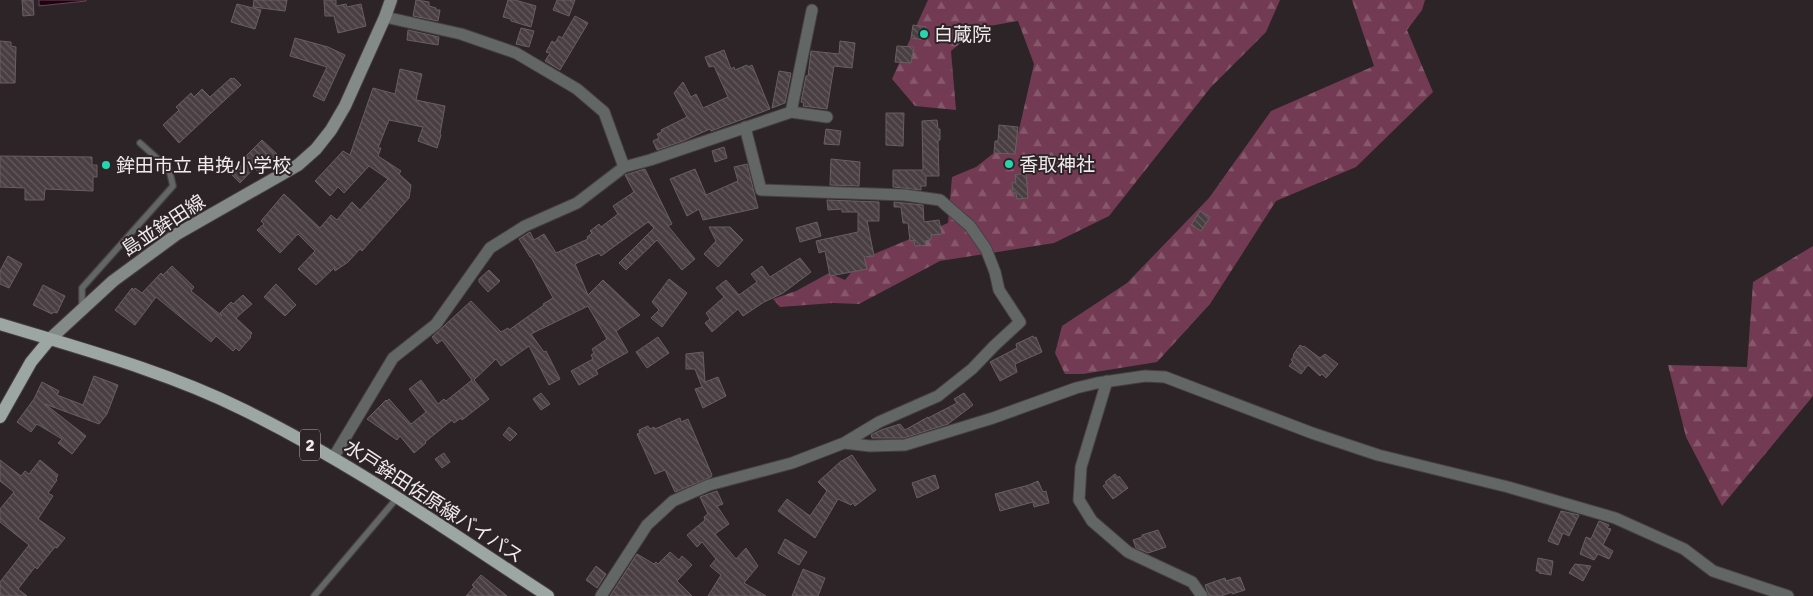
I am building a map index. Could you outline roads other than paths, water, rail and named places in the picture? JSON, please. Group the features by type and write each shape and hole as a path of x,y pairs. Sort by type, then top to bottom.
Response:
{"main road":[{"name":"島並鉾田線","path":"50,339 113,281 176,234 282,175 298,165 316,149 332,130 345,106 391,0"},
{"name":"2","path":"0,324 50,339"},
{"name":"水戸鉾田佐原線バイパス","path":"50,339 94,352 206,393 274,425 333,458 548,596"},
{"path":"0,417 31,362 50,339"}],"street":[{"path":"791,112 812,10"},
{"path":"385,17 461,34 516,53 577,89 604,112 624,167"},
{"path":"333,458 393,358 436,324 490,248 525,226 577,203 624,167 791,112 826,117"},
{"path":"601,596 647,525 673,501 709,484 792,463 844,443 879,422 938,396 972,369 1020,322 999,290 995,272 986,249 970,226 940,200 904,195 761,190 745,128"},
{"path":"844,443 870,446 905,445 994,418 1076,388 1107,381 1144,376 1165,377 1312,433 1378,455 1508,487 1615,518 1684,549 1713,571 1788,596"},
{"path":"1107,381 1082,467 1079,500 1092,521 1128,552 1192,582 1202,596"}],"lane":[{"path":"82,310 82,288 173,186 169,169 140,143"},
{"path":"314,596 397,498"}],"water":[{"path":"39,0 86,0 86,1 39,6"}],"place":[{"name":"白蔵院","path":"924,34"},
{"name":"香取神社","path":"1009,164"},
{"name":"鉾田市立 串挽小学校","path":"106,165"}]}
